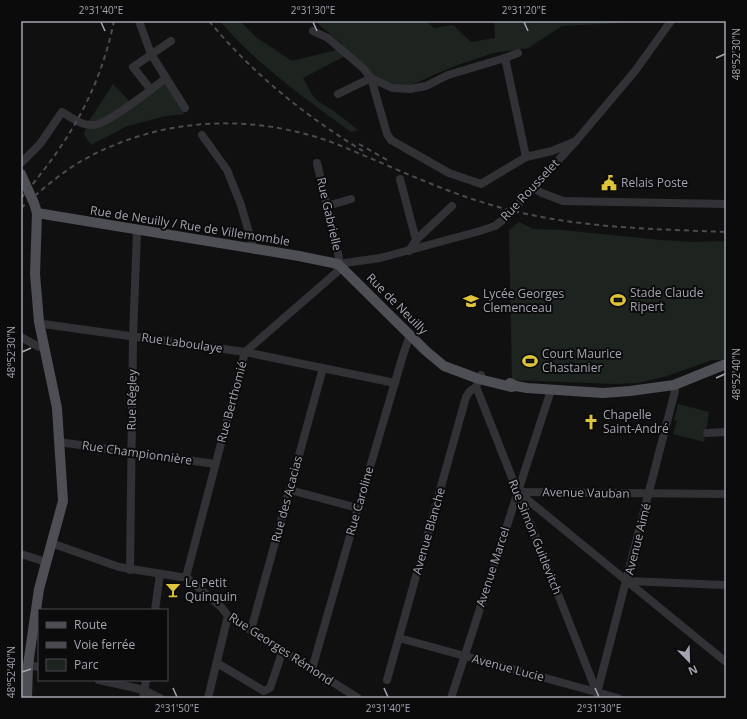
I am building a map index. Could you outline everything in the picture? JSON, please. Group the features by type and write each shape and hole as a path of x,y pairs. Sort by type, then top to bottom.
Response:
{"main road":[{"path":"22,177 37,213 35,274 39,322 57,408 63,501 39,589 28,665 27,698"},
{"name":"Rue de Neuilly / Rue de Villemomble","path":"37,213 137,231 299,256 338,264"},
{"name":"Rue de Neuilly","path":"338,264 426,351 444,366 479,380 513,384 527,388 602,393 674,385 726,364"}],"street":[{"path":"139,21 152,54 185,108"},
{"name":"Rue Rousselet","path":"338,264 380,258 409,251 495,226 509,215 576,141 635,72 671,21"},
{"path":"313,31 328,38 363,68 372,78 392,88 410,89 426,86 448,75 505,58 518,52"},
{"path":"150,90 133,67 171,41"},
{"path":"505,58 526,157"},
{"path":"21,163 40,144 62,112 84,125 95,126 107,121 166,78"},
{"path":"372,78 387,134 392,140 449,173 482,184 526,157 552,151 576,141"},
{"path":"338,94 372,78"},
{"path":"202,135 227,170 241,205 254,250"},
{"name":"Rue Gabrielle","path":"317,163 339,258 338,264"},
{"path":"400,179 416,240"},
{"path":"533,188 564,201 726,204"},
{"path":"327,206 351,199"},
{"path":"409,251 416,240 452,206"},
{"name":"Rue Régley","path":"130,570 133,337 137,231"},
{"name":"Rue Berthomié","path":"186,577 245,352 337,272 338,264"},
{"name":"Rue Laboulaye","path":"39,322 43,324 245,352 395,383"},
{"name":"Rue Caroline","path":"312,668 410,335"},
{"path":"22,339 39,347 44,347"},
{"name":"Rue des Acacias","path":"251,630 323,368"},
{"name":"Rue Simon Guitlevitch","path":"479,380 518,492 598,695"},
{"name":"Avenue Blanche","path":"387,680 466,397 479,380"},
{"name":"Avenue Aimé","path":"598,695 650,494 675,391 674,385"},
{"name":"Avenue Marcel","path":"451,698 551,390"},
{"path":"707,433 726,432"},
{"name":"Rue Championnière","path":"59,442 215,464"},
{"path":"290,490 358,508"},
{"path":"518,492 726,662"},
{"name":"Avenue Vauban","path":"518,492 726,494"},
{"path":"51,543 130,570 181,578 186,577"},
{"path":"21,554 46,562"},
{"path":"155,609 160,574"},
{"name":"Rue Georges Rémond","path":"186,577 222,608 228,616 358,698"},
{"path":"627,581 726,585"},
{"path":"208,698 228,616"},
{"name":"Avenue Lucie","path":"398,638 598,695 618,698"},
{"path":"217,663 264,691 270,688 283,650"},
{"path":"28,665 38,667"},
{"path":"101,681 160,698"},
{"path":"144,694 146,681"}],"green space":[{"path":"220,21 240,21 257,38 292,61 336,50 343,45 315,21 426,21 434,28 453,25 471,42 495,38 494,21 621,21 619,23 562,26 528,48 493,53 452,67 409,86 397,86 376,78 351,53 303,78 313,96 319,102 334,111 358,130 351,132 282,80 234,37"},
{"path":"165,81 184,114 166,116 127,126 91,145 84,134 89,121 113,84 133,105"},
{"name":"Stade Claude Ripert","path":"519,222 533,229 562,230 693,242 726,241 726,358 721,360 712,360 667,376 638,383 615,384 512,380 509,230"},
{"path":"678,404 709,412 704,442 673,434 677,421 674,420"}],"railway":[{"path":"21,198 38,178 80,116 100,71 108,47 114,21"},
{"path":"209,21 261,76 300,108 363,151"},
{"path":"21,208 48,184 70,168 108,148 139,136 171,128 204,124 237,124 270,127 302,133 334,143 462,196 533,215 588,224 726,232"},
{"path":"359,144 389,161"}],"place":[{"name":"Relais Poste","path":"609,183"},
{"name":"Stade Claude Ripert","path":"618,300"},
{"name":"Lycée Georges Clemenceau","path":"471,301"},
{"name":"Court Maurice Chastanier","path":"530,361"},
{"name":"Chapelle Saint-André","path":"591,422"},
{"name":"Le Petit Quinquin","path":"173,590"}]}
